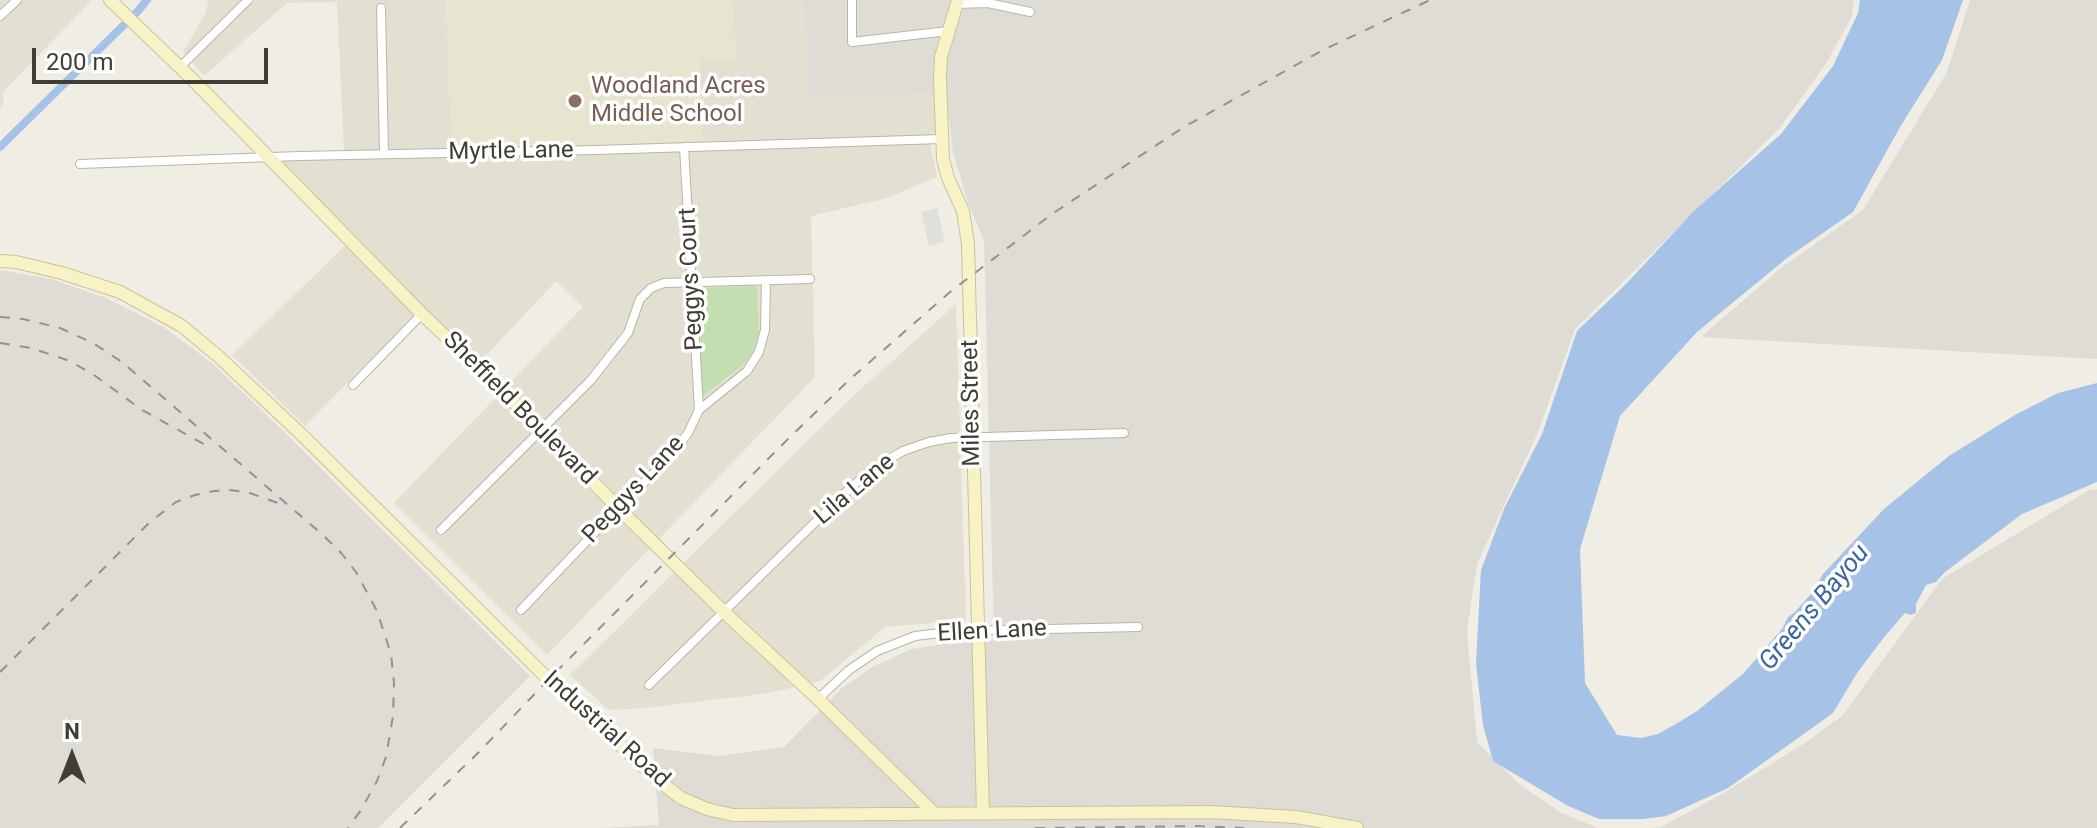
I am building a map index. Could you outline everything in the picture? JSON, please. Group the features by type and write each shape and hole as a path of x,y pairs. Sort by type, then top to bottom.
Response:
{"street":[{"path":"0,16 17,0"},
{"name":"Sheffield Boulevard","path":"110,0 618,508 934,813"},
{"path":"179,68 248,0"},
{"path":"852,0 852,42 948,31"},
{"path":"958,2 988,3 1030,12"},
{"name":"Miles Street","path":"958,2 941,57 942,139 945,169 963,211 967,231 983,813"},
{"path":"381,8 384,154"},
{"name":"Myrtle Lane","path":"80,164 942,139"},
{"name":"Peggys Court","path":"684,147 699,410"},
{"name":"Industrial Road","path":"0,261 62,273 120,292 182,326 303,436 544,675 658,780 681,798 707,809 733,815 1211,812 1296,817 1357,828"},
{"path":"441,530 591,380 628,333 640,299 651,288 664,283 810,279"},
{"name":"Peggys Lane","path":"521,610 668,459 688,433 699,410 747,371 759,352 765,330 766,281"},
{"path":"353,385 422,314"},
{"name":"Lila Lane","path":"649,685 845,493 871,470 903,451 929,442 972,437 1124,433"},
{"name":"Ellen Lane","path":"818,699 849,670 877,651 915,636 957,631 1138,627"}],"shaded area":[{"path":"0,0 92,0 4,91 0,108"},
{"path":"208,0 446,0 452,149 702,143 699,59 735,58 733,0 804,0 808,95 936,93 938,126 935,132 928,135 937,177 887,198 811,216 815,377 547,655 394,503 583,307 556,281 478,364 421,308 305,426 232,355 352,239 265,153 344,152 337,2 287,3 204,76 183,52 206,12"},
{"name":"Woodland Acres Middle School","path":"446,0 733,0 735,58 699,59 702,143 452,149"},
{"path":"804,0 1854,0 1852,16 1827,62 1779,129 1575,329 1538,432 1477,564 1467,632 1477,742 1518,783 1561,813 1598,828 599,828 659,825 653,748 718,756 784,747 841,689 872,667 912,649 994,640 984,240 968,203 953,152 946,93 808,96"},
{"path":"1970,0 2097,0 2097,359 1701,337 1781,268 1863,210 1947,72"},
{"path":"937,208 945,242 929,246 921,212"},
{"path":"0,270 51,279 106,298 163,327 213,364 530,676 378,828 0,828"},
{"path":"956,304 966,620 885,627 820,681 769,693 609,710 570,675 851,398"},
{"path":"2097,489 2097,828 1649,828 1661,827 1722,794 1805,743 1842,716 1942,579 2089,490"}],"green space":[{"path":"757,286 759,334 754,350 745,363 702,397 697,288"}],"water":[{"name":"Greens Bayou","path":"1860,0 1963,0 1942,60 1853,212 1787,258 1697,332 1620,416 1580,549 1585,683 1617,735 1641,738 1658,734 1681,721 1743,674 1782,629 1788,617 1812,593 1823,574 1884,509 1923,477 1949,456 2015,415 2058,393 2097,383 2097,482 2022,514 1936,582 1926,585 1916,604 1916,613 1905,613 1885,636 1857,673 1833,713 1728,788 1666,816 1599,819 1568,806 1493,761 1483,725 1476,664 1481,570 1504,509 1542,434 1577,331 1694,211 1781,134 1833,66 1858,13"}],"waterway":[{"path":"0,147 147,0"}],"railway":[{"path":"400,828 788,439 848,381 950,292 1052,214 1184,127 1323,50 1430,0"},
{"path":"0,317 60,328 93,343 122,362 324,536 356,572 377,611 391,654 393,716 386,757 377,781 348,828"},
{"path":"0,343 31,348 70,361 142,410 209,447"},
{"path":"0,672 150,522 176,502 195,495 229,490 247,492 278,503"},
{"path":"1035,828 1244,828"}],"place":[{"name":"Woodland Acres Middle School","path":"575,101"}]}
